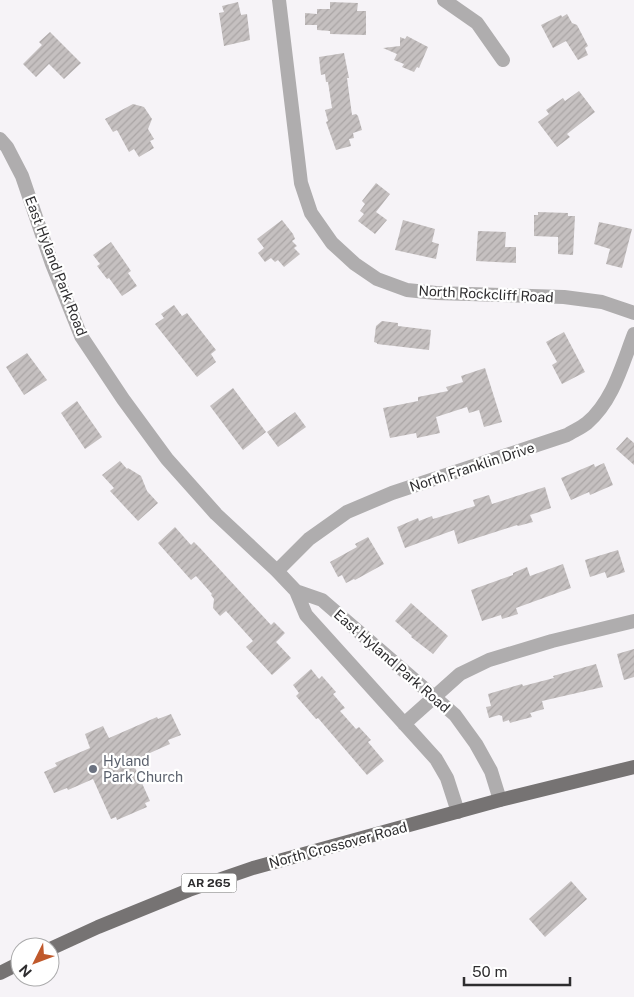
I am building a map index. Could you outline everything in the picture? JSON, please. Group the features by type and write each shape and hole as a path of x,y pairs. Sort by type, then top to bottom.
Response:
{"main road":[{"name":"North Crossover Road","path":"60,944 189,890 253,868 500,800 634,767"}],"street":[{"name":"North Rockcliff Road","path":"279,0 301,183 311,213 332,243 355,264 378,279 407,290 436,293 564,297 602,302 634,313"},
{"path":"444,0 476,23 503,60"},
{"name":"East Hyland Park Road","path":"0,139 7,147 22,176 52,264 81,336 122,399 167,458 216,514 296,591 306,615 440,765 447,778 458,812"},
{"name":"North Franklin Drive","path":"277,571 309,539 346,512 392,493 567,435 586,423 602,407 614,386 634,334"},
{"name":"East Hyland Park Road","path":"296,591 322,600 455,715 476,744 491,771 500,800"},
{"path":"404,724 460,674 489,660 552,641 634,621"}],"building":[{"path":"238,2 241,15 247,14 250,40 224,46 219,13 224,12 222,6"},
{"path":"330,2 358,3 357,11 366,11 366,35 330,34 330,31 317,30 317,25 305,25 305,13 317,14 317,9 330,9"},
{"path":"567,14 572,23 577,25 588,46 585,48 588,55 578,60 566,41 553,48 541,25"},
{"path":"50,32 81,63 64,79 49,64 36,77 23,64 42,45 39,42"},
{"path":"407,36 428,47 419,68 417,67 414,72 402,67 404,64 394,60 397,54 383,48 400,46 400,37 405,39"},
{"path":"344,53 349,78 347,78 352,115 356,114 358,116 362,130 353,133 354,138 349,139 351,146 336,150 326,122 328,121 325,110 332,108 328,82 326,82 325,74 321,75 319,57"},
{"path":"579,91 595,112 567,134 570,137 557,147 538,122 549,114 546,110 563,98 565,101"},
{"path":"133,104 144,107 152,119 148,129 154,139 150,141 154,148 139,157 134,149 129,152 117,130 113,132 105,119"},
{"path":"376,183 390,194 376,212 387,220 375,234 358,221 364,214 360,211 365,204 362,201"},
{"path":"538,212 568,213 568,216 575,216 573,255 558,254 558,237 534,236 534,215 538,215"},
{"path":"282,220 293,234 295,239 292,241 297,246 294,248 300,254 284,267 278,260 275,262 271,258 265,262 258,253 264,248 257,239"},
{"path":"403,220 435,229 432,242 439,244 436,259 395,250"},
{"path":"599,222 632,229 622,268 606,264 610,249 594,244"},
{"path":"478,231 506,232 505,247 516,247 516,263 476,261"},
{"path":"111,242 131,271 128,273 137,286 122,296 109,278 107,279 97,266 100,264 93,255"},
{"path":"174,305 182,316 187,313 216,350 211,354 216,362 197,377 155,324 164,318 161,314"},
{"path":"382,321 398,323 398,326 431,330 429,350 377,344 374,342 376,326"},
{"path":"564,332 585,372 562,384 552,365 557,362 546,342"},
{"path":"27,353 47,380 24,395 6,367"},
{"path":"485,368 502,422 484,427 479,410 469,413 467,407 436,417 440,433 417,438 416,433 390,438 383,408 418,401 418,397 448,391 446,387 463,382 461,376"},
{"path":"233,388 266,432 243,450 210,406"},
{"path":"77,401 102,437 85,449 61,413"},
{"path":"295,412 306,427 278,447 267,432"},
{"path":"627,437 634,443 634,465 616,449"},
{"path":"120,461 127,469 141,476 147,491 158,503 138,521 110,491 114,488 102,475"},
{"path":"604,463 613,485 590,495 589,492 571,500 561,478 594,464 595,467"},
{"path":"545,487 551,508 530,515 533,522 517,525 458,544 454,530 405,548 397,527 418,518 419,521 432,516 433,519 475,506 473,500 489,495 492,504"},
{"path":"175,527 191,545 194,542 200,548 271,625 274,622 285,633 276,642 291,658 272,675 246,647 253,641 226,611 220,616 213,608 214,599 212,594 196,576 191,580 158,543"},
{"path":"368,537 384,564 346,583 342,575 338,577 330,562 357,547 355,544"},
{"path":"618,550 625,572 607,578 605,572 590,577 585,560"},
{"path":"563,564 571,588 516,608 518,614 502,619 501,615 482,621 471,590 513,575 513,573 527,567 530,576"},
{"path":"411,603 448,636 433,654 411,637 395,621"},
{"path":"634,649 634,677 624,680 617,654"},
{"path":"596,664 603,687 542,701 544,709 530,713 532,717 510,723 509,720 503,722 502,716 499,715 489,718 486,707 491,706 488,694 522,684 523,686 554,678 553,676"},
{"path":"311,669 319,679 322,676 336,692 333,694 345,708 340,711 356,729 359,727 371,740 368,742 384,761 367,775 318,718 316,719 296,696 299,693 293,685"},
{"name":"Hyland Park Church","path":"171,714 181,735 168,740 170,744 132,761 150,801 145,803 147,807 117,820 116,817 111,819 93,779 68,790 67,788 54,793 44,772 57,766 55,763 90,748 85,734 103,726 109,738 157,717 158,719"},
{"path":"571,881 587,899 545,937 529,919"}],"place":[{"name":"Hyland Park Church","path":"93,769"}]}
